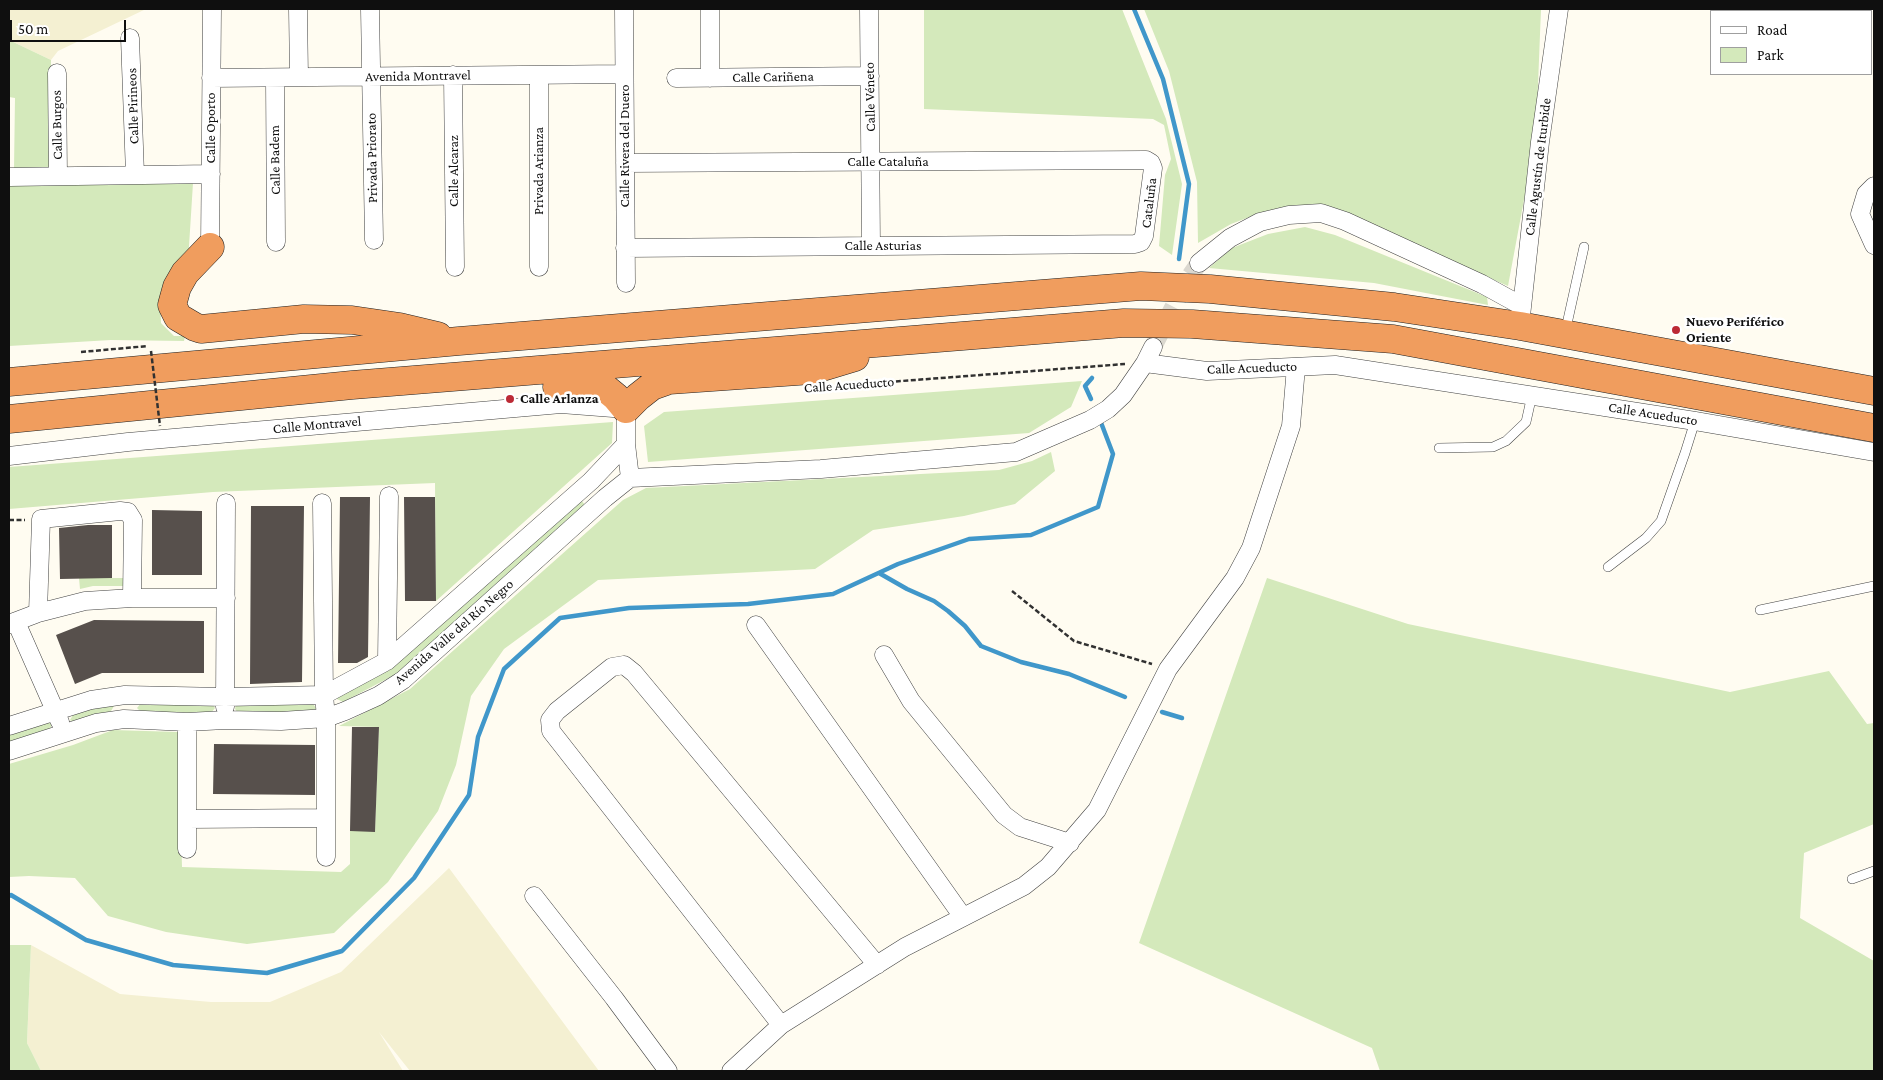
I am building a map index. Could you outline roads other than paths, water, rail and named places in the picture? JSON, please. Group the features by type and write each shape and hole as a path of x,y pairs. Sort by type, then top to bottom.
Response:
{"highway":[{"path":"210,247 185,273 177,287 172,305 178,317 188,324 201,329 304,320 352,320 400,327 458,341"},
{"path":"9,382 458,341 1141,286 1210,289 1394,307 1521,316 1565,334 1874,391"},
{"path":"9,419 352,385 1124,324 1192,324 1393,339 1874,428"},
{"path":"352,385 401,396 591,385 605,388 626,409 638,396 652,386 668,380 812,370 904,342"}],"street":[{"name":"Calle Oporto","path":"210,247 212,9"},
{"path":"298,9 299,77"},
{"name":"Privada Priorato","path":"370,9 374,240"},
{"name":"Calle Rivera del Duero","path":"624,9 626,283"},
{"path":"710,9 710,78"},
{"name":"Calle Véneto","path":"869,9 871,246"},
{"name":"Calle Agustín de Iturbide","path":"1521,316 1540,142 1558,9"},
{"name":"Calle Pirineos","path":"130,38 135,174"},
{"name":"Calle Burgos","path":"57,74 58,176"},
{"name":"Avenida Montravel","path":"212,78 624,74"},
{"name":"Privada Arianza","path":"539,75 539,267"},
{"name":"Calle Alcaraz","path":"453,76 455,266"},
{"name":"Calle Cariñena","path":"676,78 870,76"},
{"name":"Calle Badem","path":"275,78 276,242"},
{"name":"Calle Cataluña","path":"625,163 1146,160 1152,163"},
{"name":"Cataluña","path":"1141,242 1144,236 1153,168 1152,163"},
{"path":"9,177 211,174"},
{"path":"1874,186 1866,194 1860,214 1874,245"},
{"path":"1199,264 1230,238 1260,222 1289,216 1321,213 1345,221 1501,293 1521,316"},
{"name":"Calle Asturias","path":"625,248 1135,244 1141,242"},
{"path":"626,409 626,444 630,478 821,469 1016,452 1090,420 1108,409 1123,395 1145,363 1153,347"},
{"name":"Calle Acueducto","path":"1145,363 1207,371 1335,365 1695,421 1874,452"},
{"path":"731,1071 781,1025 906,946 1024,886 1048,867 1097,810 1168,669 1235,578 1251,548 1291,426 1296,367"},
{"name":"Calle Montravel","path":"9,456 128,442 561,404 626,409"},
{"name":"Avenida Valle del Río Negro","path":"9,726 91,700 125,695 225,697 324,694 386,661 591,481 626,444"},
{"name":"Avenida Valle del Río Negro","path":"9,751 96,723 124,720 187,722 225,720 281,721 326,718 378,696 403,680 605,498 630,478"},
{"path":"591,481 591,490 594,494 597,497 605,498"},
{"path":"386,661 389,496"},
{"path":"225,720 226,503"},
{"path":"322,503 324,694 326,718 326,857"},
{"path":"38,613 41,519 128,512 133,520 132,598"},
{"path":"65,734 12,623 38,613 85,600 226,598"},
{"path":"756,625 963,917"},
{"path":"884,655 911,701 1004,815 1020,827 1070,843"},
{"path":"781,1025 551,731 550,720 557,711 612,667 624,665 634,673 877,965"},
{"path":"124,720 125,695"},
{"path":"187,722 187,849"},
{"path":"187,819 325,818"},
{"path":"534,896 614,998 668,1071"}],"lane":[{"path":"1565,334 1584,247"},
{"path":"1439,448 1493,447 1506,441 1526,422 1532,395"},
{"path":"1608,567 1646,538 1661,520 1695,421"},
{"path":"1760,610 1874,586"},
{"path":"1852,879 1874,870"}],"waterway":[{"path":"1134,9 1163,79 1189,184 1179,259"},
{"path":"1091,399 1085,386 1092,378"},
{"path":"9,896 11,895 86,940 173,965 267,973 342,951 414,878 469,795 478,737 504,669 560,618 629,608 748,604 833,594 898,564 969,539 1031,535 1098,507 1113,454 1100,420"},
{"path":"879,573 907,589 934,601 948,611 965,626 981,646 1021,662 1069,674 1125,697"},
{"path":"1162,712 1182,718"}],"tunnel":[{"path":"1153,347 1188,279 1199,263"}],"place":[{"name":"Nuevo Periférico Oriente","path":"1676,330"},
{"name":"Calle Arlanza","path":"510,399"}]}
